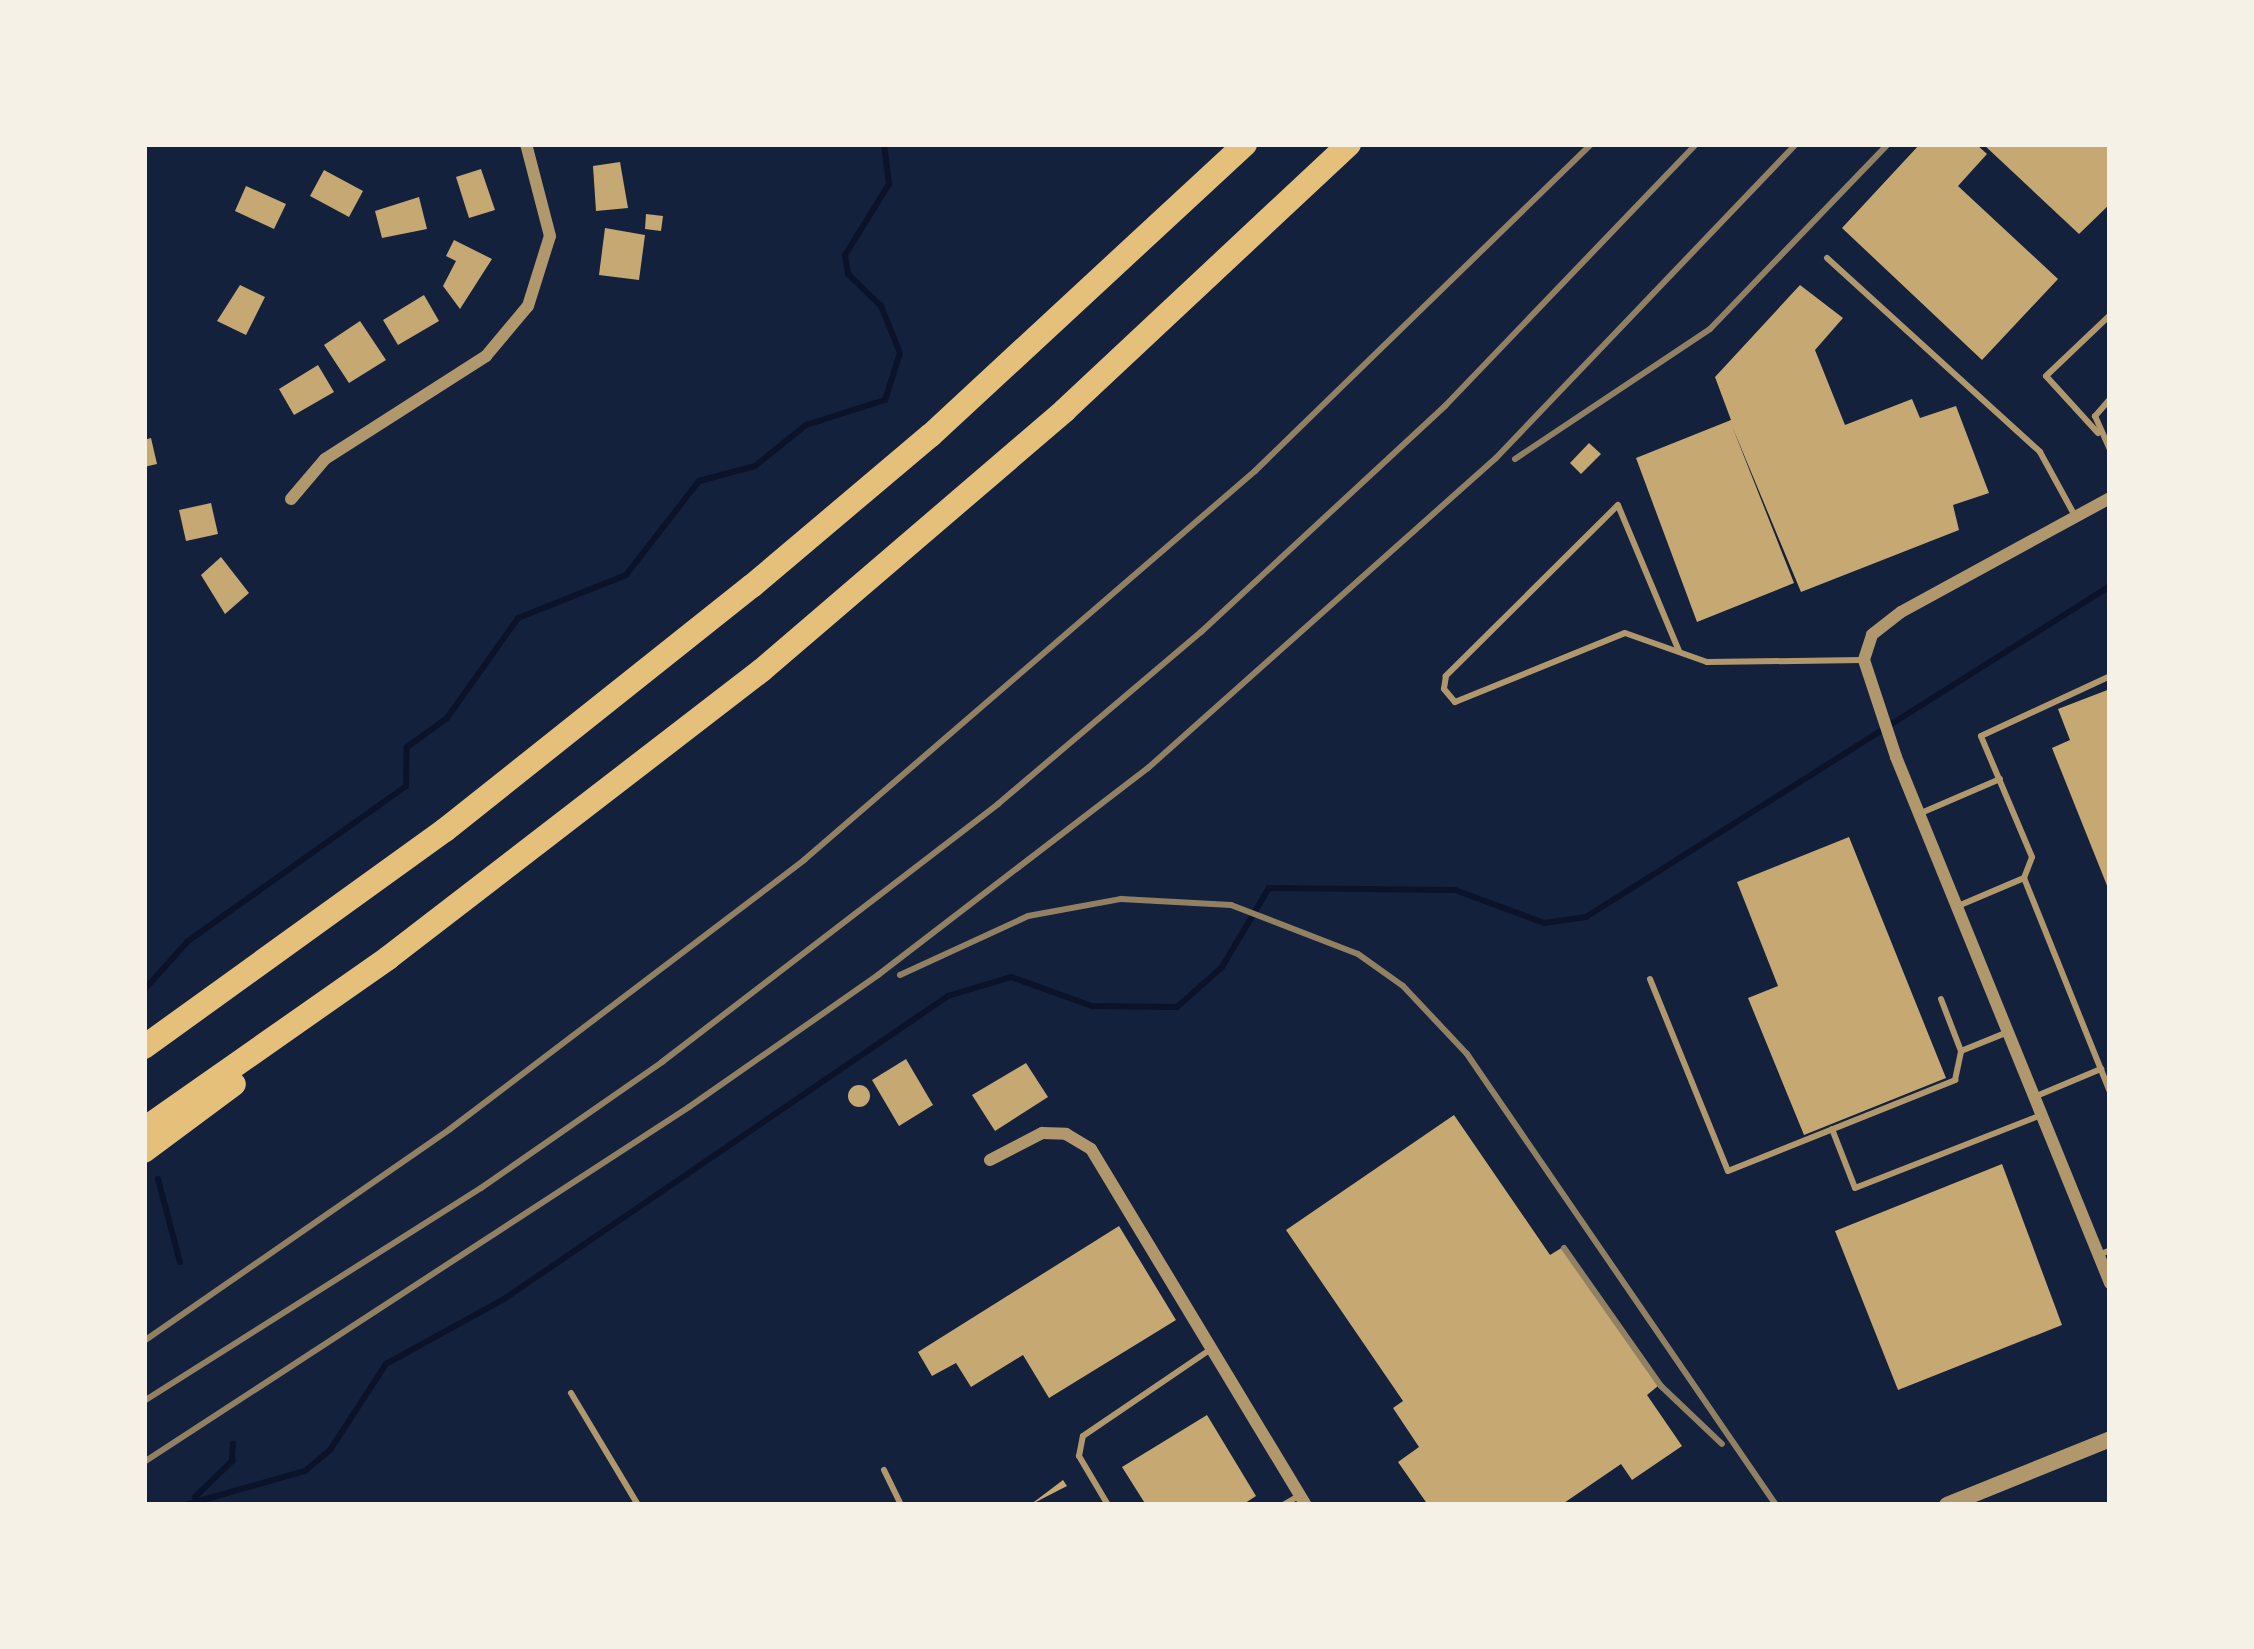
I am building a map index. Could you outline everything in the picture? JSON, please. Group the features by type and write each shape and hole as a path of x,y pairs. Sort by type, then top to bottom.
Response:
{"highway":[{"path":"144,1047 445,830 783,561 1245,144"},
{"path":"144,1129 323,1006 640,769 884,569 1349,144"},
{"path":"144,1150 205,1110 323,1006"}],"street":[{"path":"291,499 325,459 486,356 528,306 550,236 526,144"},
{"path":"2110,498 1901,612 1872,635 1864,660 1896,757 2034,1096 2104,1252 2110,1283"},
{"path":"991,1160 1042,1133 1066,1134 1091,1150 1304,1500"},
{"path":"1947,1505 2110,1438"}],"lane":[{"path":"1827,258 2040,452 2076,517"},
{"path":"2110,315 2054,361 2046,376 2110,449"},
{"path":"2098,434 2096,416 2110,399"},
{"path":"1678,651 1618,505 1446,676 1444,689 1455,702 1625,633 1706,662 1864,660"},
{"path":"2110,676 1982,736 2032,857 2024,878 2110,1092"},
{"path":"1919,814 2000,779"},
{"path":"1957,906 2024,878"},
{"path":"1650,979 1728,1171 1954,1080 1960,1051 1941,998"},
{"path":"1960,1051 2008,1032"},
{"path":"2034,1096 2101,1069"},
{"path":"1832,1129 1855,1188 2042,1114"},
{"path":"1108,1505 1078,1456 1083,1436 1211,1349"},
{"path":"571,1393 638,1505"},
{"path":"884,1470 902,1505"},
{"path":"1283,1505 1304,1500"}],"building":[{"path":"1920,144 1976,144 1987,154 1958,186 2058,279 1982,360 1842,228"},
{"path":"1983,144 2110,144 2110,204 2079,234"},
{"path":"620,162 628,208 596,211 593,166"},
{"path":"481,169 495,210 469,218 456,177"},
{"path":"324,170 363,191 349,217 310,196"},
{"path":"246,186 286,204 274,229 235,211"},
{"path":"419,197 427,229 382,238 375,211"},
{"path":"646,214 663,216 661,231 645,229"},
{"path":"605,228 645,235 639,280 599,275"},
{"path":"454,240 492,259 460,309 443,286 456,261 446,256"},
{"path":"240,285 265,297 246,335 217,321"},
{"path":"1800,285 1843,318 1815,350 1845,425 1912,399 1920,418 1956,406 1989,493 1953,505 1959,530 1801,592 1732,426 1794,583 1697,622 1636,458 1731,420 1715,377"},
{"path":"424,295 439,321 398,345 383,320"},
{"path":"360,321 386,360 349,383 324,345"},
{"path":"318,365 334,392 294,415 279,389"},
{"path":"151,438 157,464 144,467 144,440"},
{"path":"1589,443 1601,454 1581,474 1570,463"},
{"path":"211,503 218,534 186,541 179,510"},
{"path":"221,557 249,593 225,614 201,575"},
{"path":"2110,689 2110,893 2052,748 2070,740 2058,709"},
{"path":"1849,837 1946,1078 1804,1135 1748,998 1778,986 1737,882"},
{"path":"906,1059 933,1105 899,1126 872,1080"},
{"path":"1026,1063 1048,1097 995,1131 972,1095"},
{"path":"859,1085 870,1096 859,1107 848,1096"},
{"path":"1454,1115 1550,1255 1563,1247 1658,1386 1647,1395 1682,1446 1632,1480 1621,1464 1561,1505 1428,1505 1398,1462 1419,1447 1393,1408 1403,1401 1286,1230"},
{"path":"2002,1164 2062,1325 1898,1390 1835,1231"},
{"path":"1119,1226 1176,1320 1049,1398 1023,1355 971,1387 956,1363 932,1376 918,1352"},
{"path":"1207,1415 1256,1496 1242,1505 1146,1505 1122,1467"},
{"path":"1063,1480 1067,1486 1030,1505"}],"waterway":[{"path":"144,990 188,941 406,786 407,747 447,718 518,618 626,575 699,481 755,466 806,425 885,400 900,353 881,306 848,274 845,255 889,184 884,144"},
{"path":"185,1505 305,1471 330,1450 386,1364 504,1299 948,996 1011,977 1092,1006 1177,1007 1222,967 1269,888 1455,890 1544,923 1586,917 2110,586"},
{"path":"158,1179 180,1262"},
{"path":"195,1497 232,1461 233,1444"}],"railway":[{"path":"144,1341 450,1129 804,860 1255,471 1591,144"},
{"path":"144,1401 481,1188 662,1062 998,804 1201,632 1445,406 1696,144"},
{"path":"144,1462 689,1107 878,975 1148,768 1496,458 1796,144"},
{"path":"1515,459 1710,329 1888,144"},
{"path":"900,975 1028,916 1121,899 1231,905 1358,954 1403,986 1467,1054 1776,1505"},
{"path":"1564,1248 1661,1386 1722,1444"}]}
